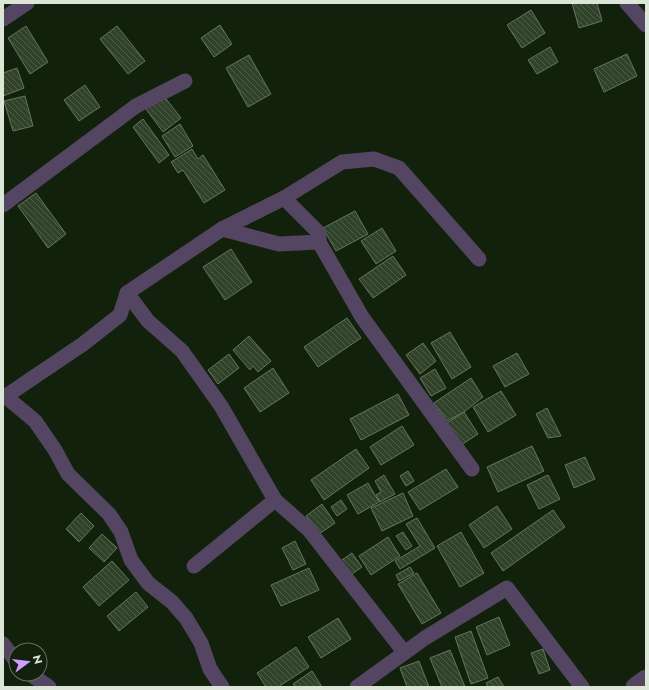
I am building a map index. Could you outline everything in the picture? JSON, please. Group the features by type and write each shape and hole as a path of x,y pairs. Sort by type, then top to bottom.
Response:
{"street":[{"path":"3,19 27,3"},
{"path":"627,3 646,25"},
{"path":"3,205 136,106 185,81"},
{"path":"222,687 210,669 200,643 186,618 172,602 148,583 131,560 121,532 109,514 68,474 55,450 35,420 4,397 82,344 120,315 128,293 222,229 284,198 342,162 374,158 400,168 479,259"},
{"path":"284,198 318,233 319,242 362,317 472,469"},
{"path":"222,229 279,244 319,242"},
{"path":"128,293 148,321 182,351 221,406 275,500 309,530 404,652"},
{"path":"120,315 148,321"},
{"path":"194,566 275,500"},
{"path":"357,687 404,652 507,588 582,687"},
{"path":"635,687 646,679"}],"building":[{"path":"572,3 597,3 602,21 579,28"},
{"path":"531,10 545,33 522,48 507,25"},
{"path":"220,25 232,44 214,57 201,38"},
{"path":"26,26 48,62 30,74 8,38"},
{"path":"117,26 145,61 128,74 100,39"},
{"path":"550,47 558,62 537,74 528,60"},
{"path":"627,54 637,76 604,92 594,69"},
{"path":"249,55 271,94 248,107 226,68"},
{"path":"17,68 24,88 3,96 3,73"},
{"path":"85,85 100,107 79,121 64,100"},
{"path":"163,95 181,118 163,132 146,109"},
{"path":"25,96 33,126 13,131 4,101"},
{"path":"143,119 169,155 159,163 133,127"},
{"path":"180,124 193,146 175,157 162,136"},
{"path":"192,149 198,159 203,155 225,190 204,203 183,170 178,173 171,162"},
{"path":"36,193 66,234 48,248 18,206"},
{"path":"355,211 368,234 336,251 323,228"},
{"path":"382,228 396,251 376,264 361,241"},
{"path":"231,249 252,282 225,300 203,267"},
{"path":"393,256 406,275 373,298 359,279"},
{"path":"347,318 361,338 318,367 304,347"},
{"path":"450,332 471,367 452,379 431,343"},
{"path":"249,336 271,361 258,372 253,366 250,370 233,350"},
{"path":"423,343 436,361 420,374 406,355"},
{"path":"517,353 529,374 505,387 493,366"},
{"path":"229,354 239,368 218,384 208,370"},
{"path":"273,368 289,393 260,412 244,388"},
{"path":"435,369 446,388 431,396 420,378"},
{"path":"471,378 483,397 464,412 447,421 434,403"},
{"path":"501,391 516,415 488,432 473,407"},
{"path":"398,394 409,415 361,440 350,419"},
{"path":"547,408 561,436 548,438 536,414"},
{"path":"464,412 478,434 458,447 444,425"},
{"path":"402,426 414,445 381,465 370,447"},
{"path":"532,446 544,471 498,492 487,467"},
{"path":"356,449 369,468 324,500 311,480"},
{"path":"585,457 595,479 574,488 565,465"},
{"path":"446,469 458,487 420,510 408,492"},
{"path":"408,471 414,481 406,486 400,476"},
{"path":"384,475 395,494 380,502 376,495 381,492 375,481"},
{"path":"548,475 560,499 539,509 527,485"},
{"path":"368,483 379,502 358,514 347,495"},
{"path":"403,493 413,516 382,531 371,508"},
{"path":"341,500 347,509 337,516 331,507"},
{"path":"322,504 335,523 319,534 306,516"},
{"path":"497,506 512,529 484,548 469,525"},
{"path":"553,510 565,527 503,571 491,553"},
{"path":"81,513 94,526 79,542 66,529"},
{"path":"417,518 435,548 400,569 395,561 420,546 406,524"},
{"path":"403,532 412,546 406,550 396,536"},
{"path":"461,532 484,573 460,587 437,546"},
{"path":"102,534 117,548 104,562 89,548"},
{"path":"388,537 400,556 371,575 359,556"},
{"path":"295,541 306,564 293,570 282,548"},
{"path":"352,553 362,567 349,576 339,562"},
{"path":"112,561 129,580 99,606 83,587"},
{"path":"410,567 414,573 399,581 396,575"},
{"path":"309,568 319,590 281,606 271,585"},
{"path":"417,573 441,613 422,624 398,584"},
{"path":"136,592 148,607 119,631 107,616"},
{"path":"499,617 510,645 487,655 476,627"},
{"path":"338,618 351,639 321,658 308,637"},
{"path":"471,631 488,678 471,684 455,637"},
{"path":"296,647 309,667 278,687 266,687 257,673"},
{"path":"543,649 550,670 539,674 531,653"},
{"path":"450,650 465,687 442,687 430,658"},
{"path":"419,661 429,687 407,687 400,668"},
{"path":"312,671 322,687 295,687 293,684"},
{"path":"498,677 504,687 488,687 486,683"}]}
